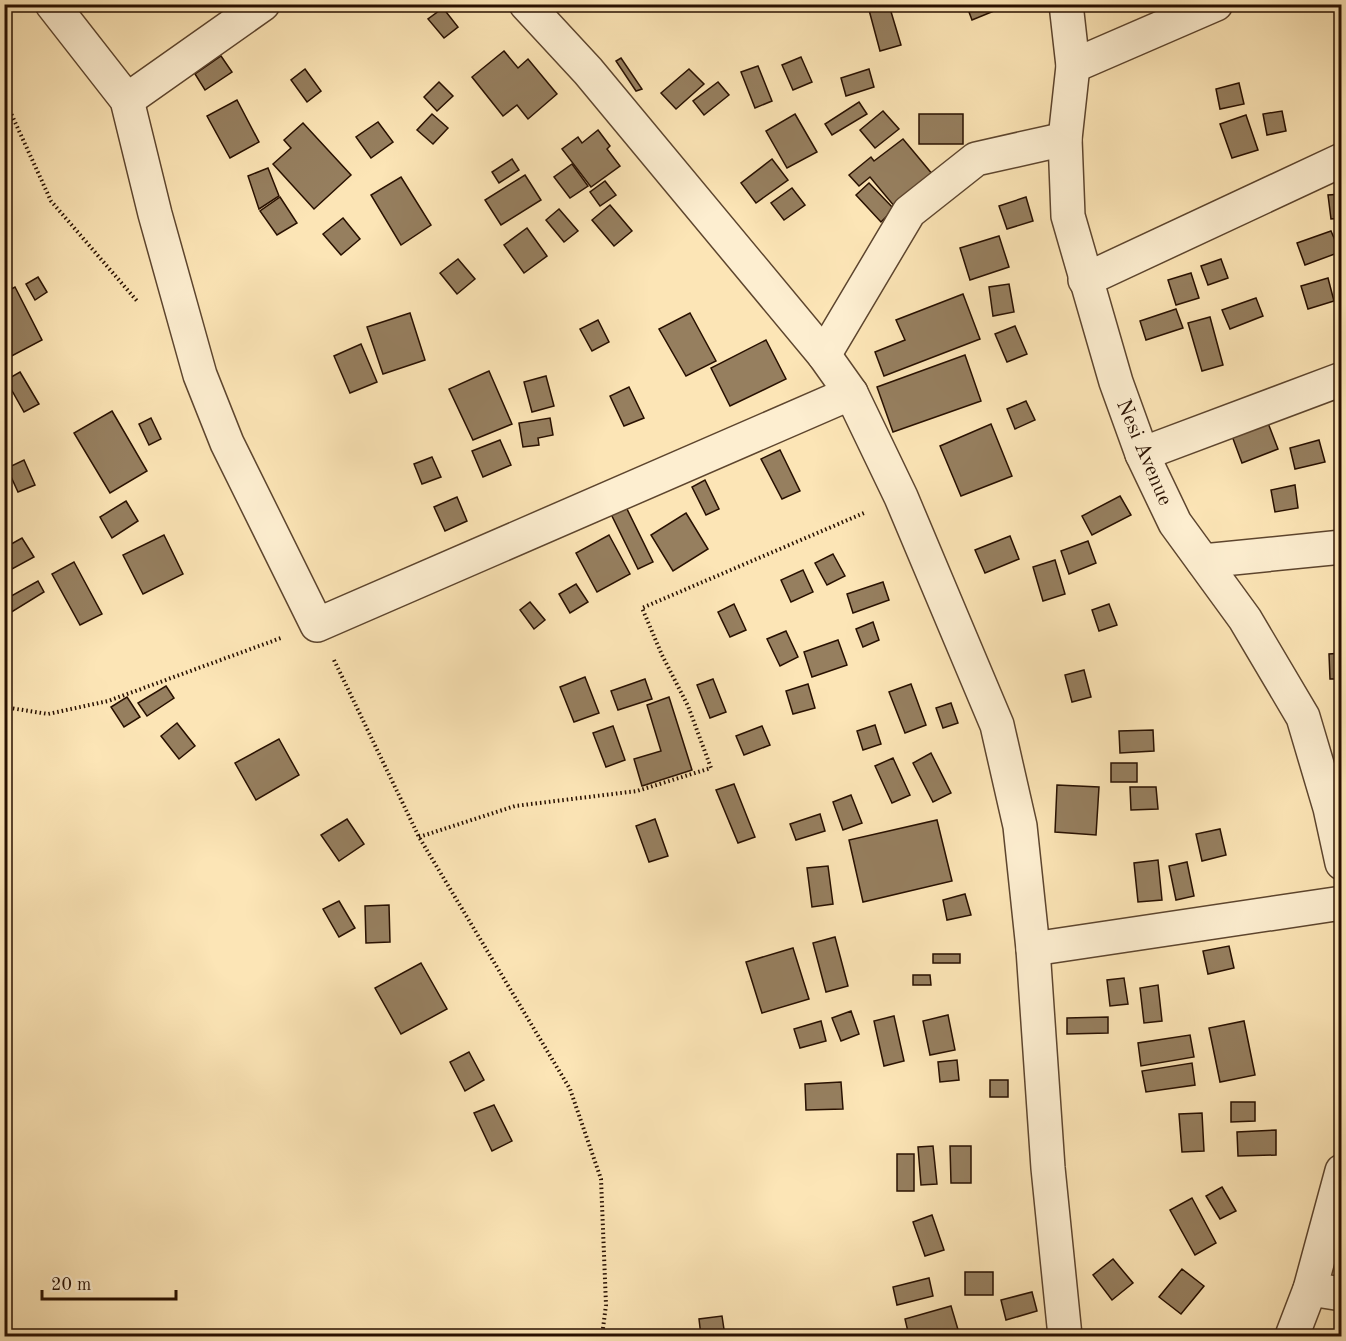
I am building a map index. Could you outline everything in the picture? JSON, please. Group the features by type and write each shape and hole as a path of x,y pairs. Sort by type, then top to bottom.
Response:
{"street":[{"path":"52,4 127,100 154,214 200,375 227,443 317,625 851,393"},
{"path":"127,100 263,4"},
{"path":"526,4 588,71 824,355 851,393 901,497 997,725 1020,826 1033,949 1048,1168 1065,1336"},
{"name":"Nesi Avenue","path":"1066,4 1073,66 1065,139 1068,216 1116,382 1142,454 1175,523 1245,619 1303,717 1330,808 1341,863"},
{"path":"1073,66 1216,4"},
{"path":"824,355 909,212 976,159 1065,139"},
{"path":"1085,280 1341,160"},
{"path":"1142,454 1341,379"},
{"path":"1203,561 1341,547"},
{"path":"1033,949 1341,903"},
{"path":"1292,1336 1326,1291 1341,1171"}],"path":[{"path":"4,98 51,201 140,305"},
{"path":"419,837 515,806 637,791 711,768 688,706 662,656 642,608 901,497"},
{"path":"4,707 48,714 108,701 317,625 419,837 570,1089 601,1179 606,1305 602,1336"}],"building":[{"path":"685,4 701,4 688,10"},
{"path":"966,4 1011,4 972,20"},
{"path":"1334,4 1342,4 1342,33 1340,33"},
{"path":"889,5 901,45 880,51 869,10"},
{"path":"443,8 458,27 444,38 428,19"},
{"path":"504,51 518,68 528,59 557,94 528,119 517,105 503,116 472,77"},
{"path":"221,56 232,72 205,90 195,74"},
{"path":"801,57 812,82 793,90 782,65"},
{"path":"621,58 642,89 636,91 616,61"},
{"path":"758,66 772,101 755,108 741,72"},
{"path":"305,69 321,91 307,102 291,80"},
{"path":"689,69 704,84 676,109 661,93"},
{"path":"869,69 874,87 846,96 841,78"},
{"path":"439,82 453,96 437,111 424,97"},
{"path":"718,82 729,95 704,115 693,101"},
{"path":"1239,83 1244,104 1220,109 1216,89"},
{"path":"237,100 259,142 230,158 207,116"},
{"path":"859,102 867,114 832,135 825,124"},
{"path":"883,111 899,129 875,148 860,130"},
{"path":"1282,111 1286,131 1267,135 1263,114"},
{"path":"432,114 448,128 433,144 417,130"},
{"path":"795,114 817,152 787,168 766,131"},
{"path":"919,114 963,114 963,144 919,144"},
{"path":"1246,115 1258,150 1232,158 1220,124"},
{"path":"378,122 393,142 371,158 356,137"},
{"path":"303,123 351,175 314,209 273,164 291,148 284,140"},
{"path":"598,130 610,146 607,149 620,166 591,187 562,149 578,137 582,143"},
{"path":"903,139 933,175 895,207 870,177 859,186 849,175 871,157 874,161"},
{"path":"512,159 519,170 499,183 492,172"},
{"path":"772,159 788,180 756,203 741,183"},
{"path":"572,164 588,186 570,198 554,177"},
{"path":"268,168 279,196 259,209 248,176"},
{"path":"525,175 541,200 501,225 485,200"},
{"path":"401,177 431,225 401,245 371,195"},
{"path":"605,181 616,195 600,206 590,192"},
{"path":"869,183 894,209 881,222 856,195"},
{"path":"792,188 805,205 784,220 771,203"},
{"path":"1342,194 1342,218 1331,219 1328,195"},
{"path":"280,197 297,223 277,235 260,211"},
{"path":"1026,197 1033,221 1007,229 999,206"},
{"path":"610,205 632,231 614,246 592,220"},
{"path":"559,209 578,231 564,242 546,220"},
{"path":"343,218 360,239 341,255 323,234"},
{"path":"527,228 547,256 524,273 504,245"},
{"path":"1331,231 1340,252 1305,265 1297,243"},
{"path":"999,236 1009,267 970,280 960,248"},
{"path":"458,259 475,279 457,294 440,273"},
{"path":"1221,259 1228,278 1208,285 1201,266"},
{"path":"1191,273 1199,298 1176,305 1168,280"},
{"path":"38,277 47,292 35,300 26,284"},
{"path":"1328,278 1334,301 1308,309 1301,286"},
{"path":"1009,284 1014,312 993,316 989,287"},
{"path":"15,287 42,340 4,360 4,293"},
{"path":"963,294 980,339 884,376 875,352 905,340 896,320"},
{"path":"1256,298 1263,316 1230,329 1222,310"},
{"path":"1176,309 1183,328 1146,340 1140,321"},
{"path":"410,313 425,360 383,374 367,327"},
{"path":"690,313 716,361 686,376 659,329"},
{"path":"1210,317 1223,365 1202,371 1188,323"},
{"path":"598,320 609,342 592,351 580,329"},
{"path":"1015,326 1027,354 1007,362 995,334"},
{"path":"766,340 786,379 730,406 711,368"},
{"path":"361,344 377,382 350,393 334,356"},
{"path":"965,355 981,401 893,432 877,387"},
{"path":"489,371 512,424 473,440 449,389"},
{"path":"20,372 39,404 24,412 6,380"},
{"path":"546,376 554,406 532,412 524,382"},
{"path":"629,387 644,418 624,426 610,396"},
{"path":"1026,401 1035,420 1015,429 1007,409"},
{"path":"112,411 147,471 110,493 74,433"},
{"path":"151,418 161,439 149,445 139,424"},
{"path":"550,418 553,435 538,438 539,445 523,447 519,423"},
{"path":"1268,423 1278,449 1242,463 1232,436"},
{"path":"991,424 1012,476 961,496 940,446"},
{"path":"4,426 11,440 4,444"},
{"path":"500,440 511,465 483,477 472,451"},
{"path":"1319,440 1325,462 1295,469 1290,448"},
{"path":"780,450 800,491 782,499 761,459"},
{"path":"432,457 441,477 422,484 414,464"},
{"path":"24,460 35,485 18,492 7,468"},
{"path":"705,480 719,509 706,515 692,487"},
{"path":"1295,485 1298,508 1275,512 1271,490"},
{"path":"1120,496 1131,515 1092,535 1082,516"},
{"path":"457,497 467,521 445,531 434,507"},
{"path":"126,501 138,521 112,538 100,517"},
{"path":"626,507 653,562 638,569 611,514"},
{"path":"686,513 708,549 673,571 651,535"},
{"path":"164,535 183,574 143,594 123,555"},
{"path":"609,535 630,574 597,592 576,553"},
{"path":"1010,536 1019,559 985,573 975,550"},
{"path":"22,538 34,557 12,569 4,555 4,548"},
{"path":"1088,541 1096,563 1069,574 1061,551"},
{"path":"833,554 845,576 827,585 815,563"},
{"path":"1055,560 1065,594 1043,601 1033,567"},
{"path":"74,562 102,614 80,625 52,574"},
{"path":"1342,568 1342,593 1340,593 1336,569"},
{"path":"803,570 813,592 791,602 781,580"},
{"path":"38,581 44,592 10,613 4,600"},
{"path":"883,582 889,600 853,613 847,594"},
{"path":"576,584 588,602 570,613 559,594"},
{"path":"530,602 545,620 534,629 520,610"},
{"path":"734,604 746,630 730,637 718,612"},
{"path":"1109,604 1117,625 1099,631 1092,610"},
{"path":"873,622 879,640 863,647 856,629"},
{"path":"786,631 798,657 780,666 767,639"},
{"path":"838,640 847,665 812,677 804,652"},
{"path":"1342,653 1342,679 1330,679 1329,654"},
{"path":"1084,670 1091,697 1072,702 1065,675"},
{"path":"585,677 599,713 574,722 560,687"},
{"path":"645,679 652,699 618,710 611,691"},
{"path":"713,679 726,712 710,718 697,685"},
{"path":"808,684 815,708 793,714 786,691"},
{"path":"911,684 926,725 905,733 889,692"},
{"path":"166,686 174,698 147,716 138,703"},
{"path":"1335,694 1342,694 1342,715 1337,716"},
{"path":"127,697 140,717 124,727 111,707"},
{"path":"669,697 692,770 642,786 634,759 661,751 647,705"},
{"path":"951,703 958,723 943,728 936,708"},
{"path":"177,723 195,746 179,759 161,736"},
{"path":"875,725 881,744 863,750 857,731"},
{"path":"613,726 625,760 606,767 593,733"},
{"path":"762,726 770,745 744,755 736,736"},
{"path":"1153,730 1154,751 1120,753 1119,731"},
{"path":"279,739 299,775 256,800 235,763"},
{"path":"931,753 951,793 933,802 913,763"},
{"path":"893,758 910,795 892,803 875,766"},
{"path":"1111,763 1137,763 1137,782 1111,782"},
{"path":"734,784 755,837 738,843 716,790"},
{"path":"1057,785 1099,787 1096,835 1055,832"},
{"path":"1130,787 1156,787 1158,809 1131,810"},
{"path":"851,795 862,823 843,830 833,802"},
{"path":"820,814 825,831 796,840 790,824"},
{"path":"347,819 364,844 339,861 321,835"},
{"path":"655,819 668,856 649,862 636,826"},
{"path":"937,820 952,881 863,902 849,840"},
{"path":"1220,829 1226,855 1202,861 1196,834"},
{"path":"1158,860 1162,900 1138,902 1134,863"},
{"path":"1187,862 1194,896 1176,900 1169,866"},
{"path":"828,866 833,904 812,907 807,868"},
{"path":"965,894 971,915 947,920 943,900"},
{"path":"339,901 355,928 339,937 323,909"},
{"path":"389,905 390,942 366,943 365,906"},
{"path":"835,937 848,986 826,992 813,943"},
{"path":"1229,946 1234,968 1208,974 1203,951"},
{"path":"793,948 809,999 762,1013 746,962"},
{"path":"933,954 960,954 960,963 933,963"},
{"path":"421,963 447,1009 401,1034 375,988"},
{"path":"913,975 930,975 931,985 913,985"},
{"path":"1124,978 1128,1004 1110,1006 1107,980"},
{"path":"1158,985 1162,1021 1144,1023 1140,988"},
{"path":"851,1011 859,1034 841,1041 832,1018"},
{"path":"948,1015 955,1050 930,1055 923,1021"},
{"path":"894,1016 904,1061 884,1066 874,1021"},
{"path":"1108,1017 1108,1033 1067,1034 1067,1018"},
{"path":"821,1021 826,1041 800,1048 794,1029"},
{"path":"1244,1021 1255,1075 1220,1082 1209,1028"},
{"path":"1190,1035 1194,1057 1141,1066 1138,1043"},
{"path":"469,1052 484,1080 465,1091 450,1062"},
{"path":"957,1060 959,1080 940,1082 938,1062"},
{"path":"1192,1063 1195,1085 1146,1092 1142,1071"},
{"path":"990,1080 1008,1080 1008,1097 990,1097"},
{"path":"841,1082 843,1109 806,1110 805,1084"},
{"path":"1231,1102 1255,1102 1255,1121 1231,1122"},
{"path":"494,1105 512,1141 492,1151 474,1113"},
{"path":"1202,1113 1204,1151 1182,1152 1179,1114"},
{"path":"1276,1130 1276,1155 1238,1156 1237,1132"},
{"path":"933,1146 937,1184 921,1185 918,1147"},
{"path":"950,1146 971,1146 971,1183 951,1183"},
{"path":"897,1154 914,1154 914,1191 897,1191"},
{"path":"1222,1187 1236,1211 1220,1219 1206,1196"},
{"path":"1192,1198 1216,1243 1195,1255 1170,1210"},
{"path":"932,1215 944,1250 925,1256 913,1222"},
{"path":"1113,1259 1133,1283 1112,1300 1093,1275"},
{"path":"1182,1269 1204,1286 1181,1314 1159,1297"},
{"path":"965,1272 993,1272 993,1295 965,1295"},
{"path":"929,1278 933,1296 897,1305 893,1287"},
{"path":"1032,1292 1037,1311 1006,1320 1001,1300"},
{"path":"951,1306 959,1333 946,1336 909,1336 905,1319"},
{"path":"722,1316 725,1336 701,1336 699,1319"}]}
